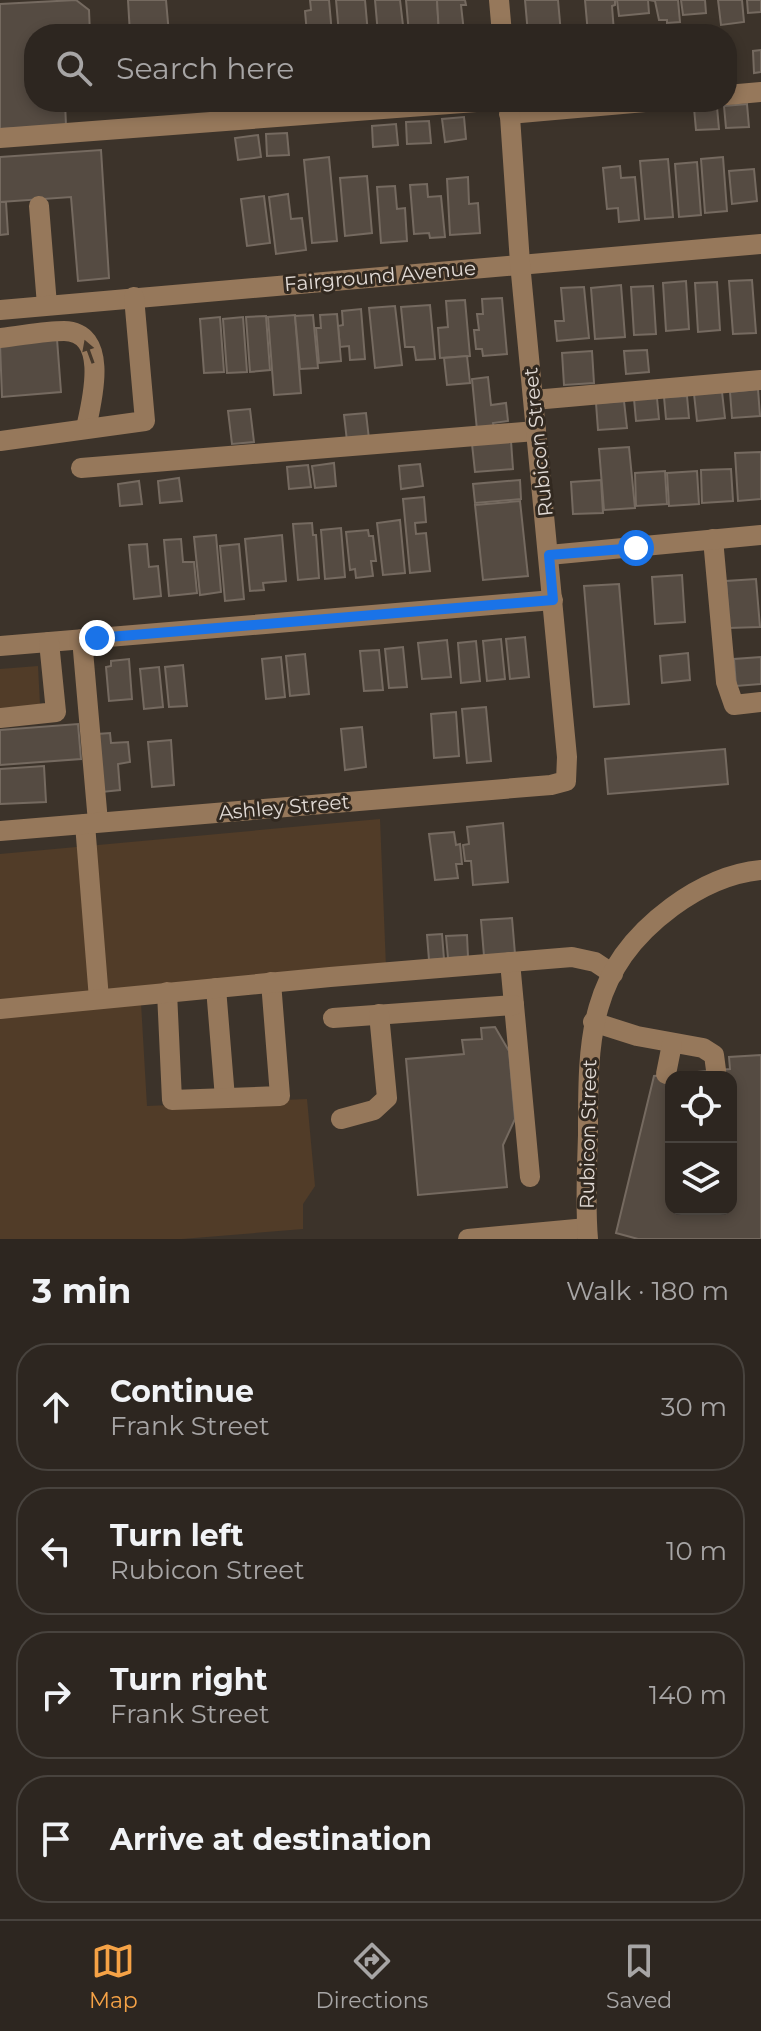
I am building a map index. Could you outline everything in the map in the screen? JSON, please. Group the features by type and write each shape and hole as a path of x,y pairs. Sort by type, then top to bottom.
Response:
{"street":[{"path":"499,0 501,24"},
{"path":"737,94 761,92"},
{"path":"0,138 344,112"},
{"name":"Rubicon Street","path":"509,112 520,263 568,767 566,781"},
{"path":"39,206 47,305"},
{"name":"Fairground Avenue","path":"0,310 761,244"},
{"path":"0,441 145,421 134,297"},
{"path":"0,338 66,331 83,336 91,349 94,366 86,428"},
{"path":"534,400 761,380"},
{"path":"81,468 536,431"},
{"path":"549,555 761,535"},
{"path":"713,539 726,682 734,705 761,702"},
{"path":"0,646 553,600"},
{"path":"82,639 99,999"},
{"path":"0,718 56,712 49,642"},
{"name":"Ashley Street","path":"0,831 560,784 566,781"},
{"path":"716,1070 714,1055 710,1051 592,1032 613,974 640,936 690,894 723,879 761,870"},
{"path":"0,1009 572,957 595,962 613,974"},
{"path":"510,962 530,1177"},
{"path":"167,992 172,1100 280,1096 271,982"},
{"path":"216,988 225,1098"},
{"path":"333,1018 514,1005"},
{"path":"341,1119 374,1110 387,1098 379,1014"},
{"name":"Rubicon Street","path":"588,1233 592,1032"},
{"path":"667,1071 672,1044"},
{"path":"468,1239 588,1233"}],"shaded area":[{"path":"38,666 40,705 0,708 0,669"},
{"path":"380,819 386,967 0,1002 0,854"},
{"path":"141,1003 147,1106 307,1099 315,1186 303,1204 303,1229 182,1239 0,1239 0,1014"}],"building":[{"path":"76,0 89,10 90,24 24,24 24,112 65,112 66,126 0,129 0,4"},
{"path":"128,0 166,0 168,24 129,24"},
{"path":"310,0 329,0 331,24 306,24 305,11 311,10"},
{"path":"336,0 365,0 367,24 338,24"},
{"path":"375,0 400,0 403,24 377,24"},
{"path":"406,0 437,0 438,24 408,24"},
{"path":"437,0 465,0 466,5 461,5 463,24 438,24"},
{"path":"525,0 558,0 560,24 527,24"},
{"path":"585,0 615,0 612,6 613,24 587,24"},
{"path":"617,0 648,0 649,13 619,16"},
{"path":"649,0 678,0 680,22 659,20 655,1"},
{"path":"681,0 705,0 706,13 683,15"},
{"path":"718,0 742,0 744,22 721,24"},
{"path":"747,0 761,0 761,12 748,13"},
{"path":"761,50 761,72 754,73 753,51"},
{"path":"747,104 749,127 726,128 725,112 737,112 737,105"},
{"path":"694,112 717,112 719,129 696,130"},
{"path":"464,117 466,139 445,142 442,119"},
{"path":"429,121 431,143 407,144 406,122"},
{"path":"396,124 398,145 373,147 372,126"},
{"path":"287,133 289,155 267,156 266,134"},
{"path":"258,135 261,157 238,160 235,138"},
{"path":"101,150 109,278 78,281 71,197 0,202 0,157"},
{"path":"329,157 337,241 312,243 304,160"},
{"path":"723,157 727,211 705,213 701,159"},
{"path":"668,159 673,217 645,219 640,161"},
{"path":"697,162 701,215 679,217 675,164"},
{"path":"620,166 621,178 635,177 639,220 619,222 618,208 607,209 603,168"},
{"path":"754,169 757,201 732,204 729,171"},
{"path":"367,176 372,233 345,236 340,178"},
{"path":"468,177 469,204 478,203 480,233 450,235 447,179"},
{"path":"427,184 428,197 441,196 445,237 430,238 429,233 414,234 410,185"},
{"path":"395,186 397,209 405,208 407,241 381,243 377,187"},
{"path":"288,194 291,219 302,218 306,250 276,254 269,197"},
{"path":"264,196 270,243 247,246 241,199"},
{"path":"0,202 6,202 8,234 0,235"},
{"path":"752,280 756,333 733,334 729,281"},
{"path":"686,281 689,329 666,331 663,283"},
{"path":"717,282 720,330 698,332 695,283"},
{"path":"621,285 625,337 595,339 591,288"},
{"path":"653,286 656,334 634,335 631,287"},
{"path":"584,287 589,338 557,341 555,321 564,321 561,288"},
{"path":"502,298 507,354 483,356 482,349 476,349 474,330 479,330 477,314 483,314 482,299"},
{"path":"465,300 470,356 440,358 438,328 448,327 446,301"},
{"path":"430,305 435,359 416,360 414,347 405,347 401,307"},
{"path":"395,306 402,365 375,368 369,308"},
{"path":"361,309 365,359 350,360 349,346 340,347 338,326 343,325 342,311"},
{"path":"337,314 341,361 319,363 316,328 321,328 320,315"},
{"path":"295,315 301,393 274,395 268,317"},
{"path":"313,315 318,368 300,369 295,316"},
{"path":"266,316 270,370 250,372 246,317"},
{"path":"220,317 224,372 204,373 200,319"},
{"path":"243,317 247,372 227,373 223,319"},
{"path":"57,339 61,392 2,397 0,344"},
{"path":"647,350 649,372 626,374 624,351"},
{"path":"592,351 594,383 564,385 562,353"},
{"path":"467,356 470,383 447,385 444,358"},
{"path":"488,377 491,405 506,403 508,421 493,423 494,428 477,430 472,379"},
{"path":"758,389 760,416 732,418 730,392"},
{"path":"722,392 725,418 697,421 694,394"},
{"path":"687,396 689,418 666,419 664,397"},
{"path":"657,398 659,419 636,421 634,399"},
{"path":"624,401 627,428 598,430 596,403"},
{"path":"250,409 254,442 232,444 228,411"},
{"path":"366,413 369,439 347,441 344,415"},
{"path":"511,441 513,469 475,472 472,444"},
{"path":"629,447 635,508 604,510 599,449"},
{"path":"761,452 761,499 738,501 735,453"},
{"path":"334,463 336,486 315,488 312,466"},
{"path":"420,464 423,486 401,489 399,466"},
{"path":"308,465 311,487 289,489 287,467"},
{"path":"731,469 733,501 702,503 701,470"},
{"path":"665,471 667,504 636,506 635,473"},
{"path":"697,471 699,504 669,506 667,473"},
{"path":"179,478 182,501 160,503 158,481"},
{"path":"520,480 521,499 475,503 473,484"},
{"path":"601,480 603,513 573,514 571,482"},
{"path":"139,481 142,504 120,506 118,484"},
{"path":"424,497 426,522 415,523 416,534 426,533 430,571 410,573 403,499"},
{"path":"520,501 528,576 483,580 475,505"},
{"path":"400,520 405,573 383,575 377,523"},
{"path":"312,523 313,535 316,535 319,578 298,580 293,524"},
{"path":"341,528 345,577 325,579 321,530"},
{"path":"368,530 369,536 373,536 376,561 371,561 373,576 356,578 355,569 350,570 346,532"},
{"path":"216,535 221,592 200,595 194,537"},
{"path":"282,535 286,581 263,583 264,590 250,591 245,539"},
{"path":"181,539 183,562 194,562 197,593 169,596 164,540"},
{"path":"147,544 149,567 158,566 161,596 134,599 129,545"},
{"path":"239,544 244,599 225,601 220,546"},
{"path":"682,575 685,622 655,624 652,577"},
{"path":"756,579 760,627 729,628 726,581"},
{"path":"619,584 629,704 594,707 584,586"},
{"path":"525,637 529,677 510,679 506,639"},
{"path":"501,639 505,679 487,681 483,641"},
{"path":"447,640 451,677 422,679 418,643"},
{"path":"476,641 480,681 461,683 458,643"},
{"path":"403,647 407,687 389,688 385,649"},
{"path":"379,650 383,690 364,691 360,651"},
{"path":"688,653 690,680 662,683 660,656"},
{"path":"305,654 309,694 290,696 286,656"},
{"path":"281,657 285,697 266,699 262,659"},
{"path":"761,657 761,684 736,686 734,659"},
{"path":"129,659 132,699 109,701 106,667 111,666 111,661"},
{"path":"183,665 187,706 169,707 165,667"},
{"path":"159,667 163,707 144,709 140,669"},
{"path":"486,707 491,761 467,763 462,709"},
{"path":"456,712 459,756 434,758 431,714"},
{"path":"78,724 81,759 0,765 0,730"},
{"path":"362,727 366,767 345,770 341,729"},
{"path":"110,733 111,743 128,742 130,762 118,764 120,790 102,792 97,734"},
{"path":"171,740 174,785 152,787 148,742"},
{"path":"725,749 728,784 608,794 605,759"},
{"path":"44,766 46,802 0,804 0,769"},
{"path":"503,823 508,882 473,885 471,861 465,861 463,845 469,844 467,827"},
{"path":"454,832 456,845 460,844 462,864 456,864 458,878 435,880 429,834"},
{"path":"512,918 515,954 484,956 481,920"},
{"path":"442,934 444,959 429,960 427,935"},
{"path":"467,935 468,957 448,958 446,936"},
{"path":"495,1027 509,1051 515,1119 503,1145 507,1187 418,1195 406,1059 464,1054 462,1040 482,1039 481,1028"},
{"path":"761,1055 761,1239 638,1239 616,1233 654,1076 665,1075 665,1215 737,1215 737,1071 708,1071 730,1069 729,1057"}],"route":[{"path":"97,638 553,600 549,555 636,548"}]}
